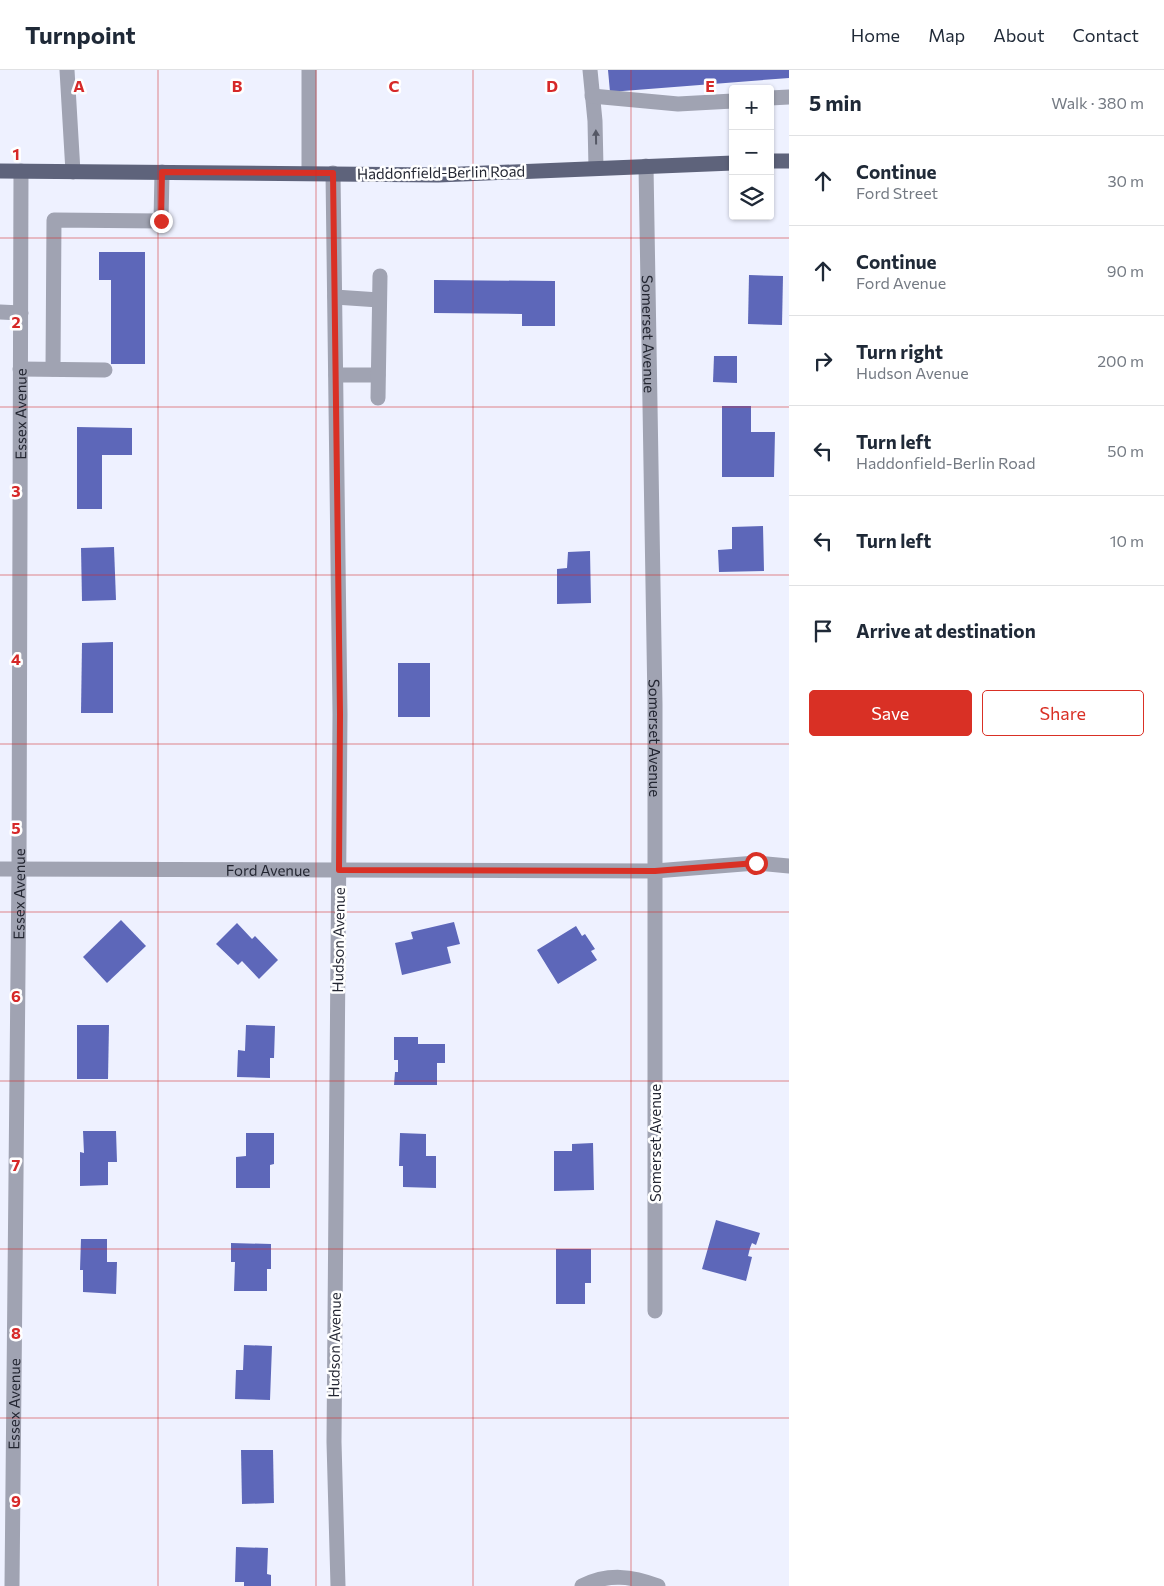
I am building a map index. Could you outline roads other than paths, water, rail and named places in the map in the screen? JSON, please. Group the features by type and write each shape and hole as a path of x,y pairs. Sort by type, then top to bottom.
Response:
{"main road":[{"path":"774,161 789,161"},
{"name":"Haddonfield-Berlin Road","path":"0,171 438,175 729,163"}],"street":[{"path":"67,70 73,172"},
{"path":"309,70 309,173"},
{"path":"590,70 596,168"},
{"path":"774,98 789,97"},
{"path":"593,101 678,104 729,101"},
{"name":"Somerset Avenue","path":"646,166 655,694 655,1311"},
{"name":"Essex Avenue","path":"12,1586 19,869 21,171"},
{"path":"53,370 54,220 161,221 162,172"},
{"name":"Hudson Avenue","path":"333,173 340,714 334,1442 338,1586"},
{"path":"378,398 380,276"},
{"path":"335,297 380,300"},
{"path":"0,312 21,313"},
{"path":"20,369 105,370"},
{"path":"336,375 378,375"},
{"name":"Ford Avenue","path":"0,869 655,871 756,863 789,866"},
{"path":"582,1586 615,1576 640,1579 658,1586"}]}
